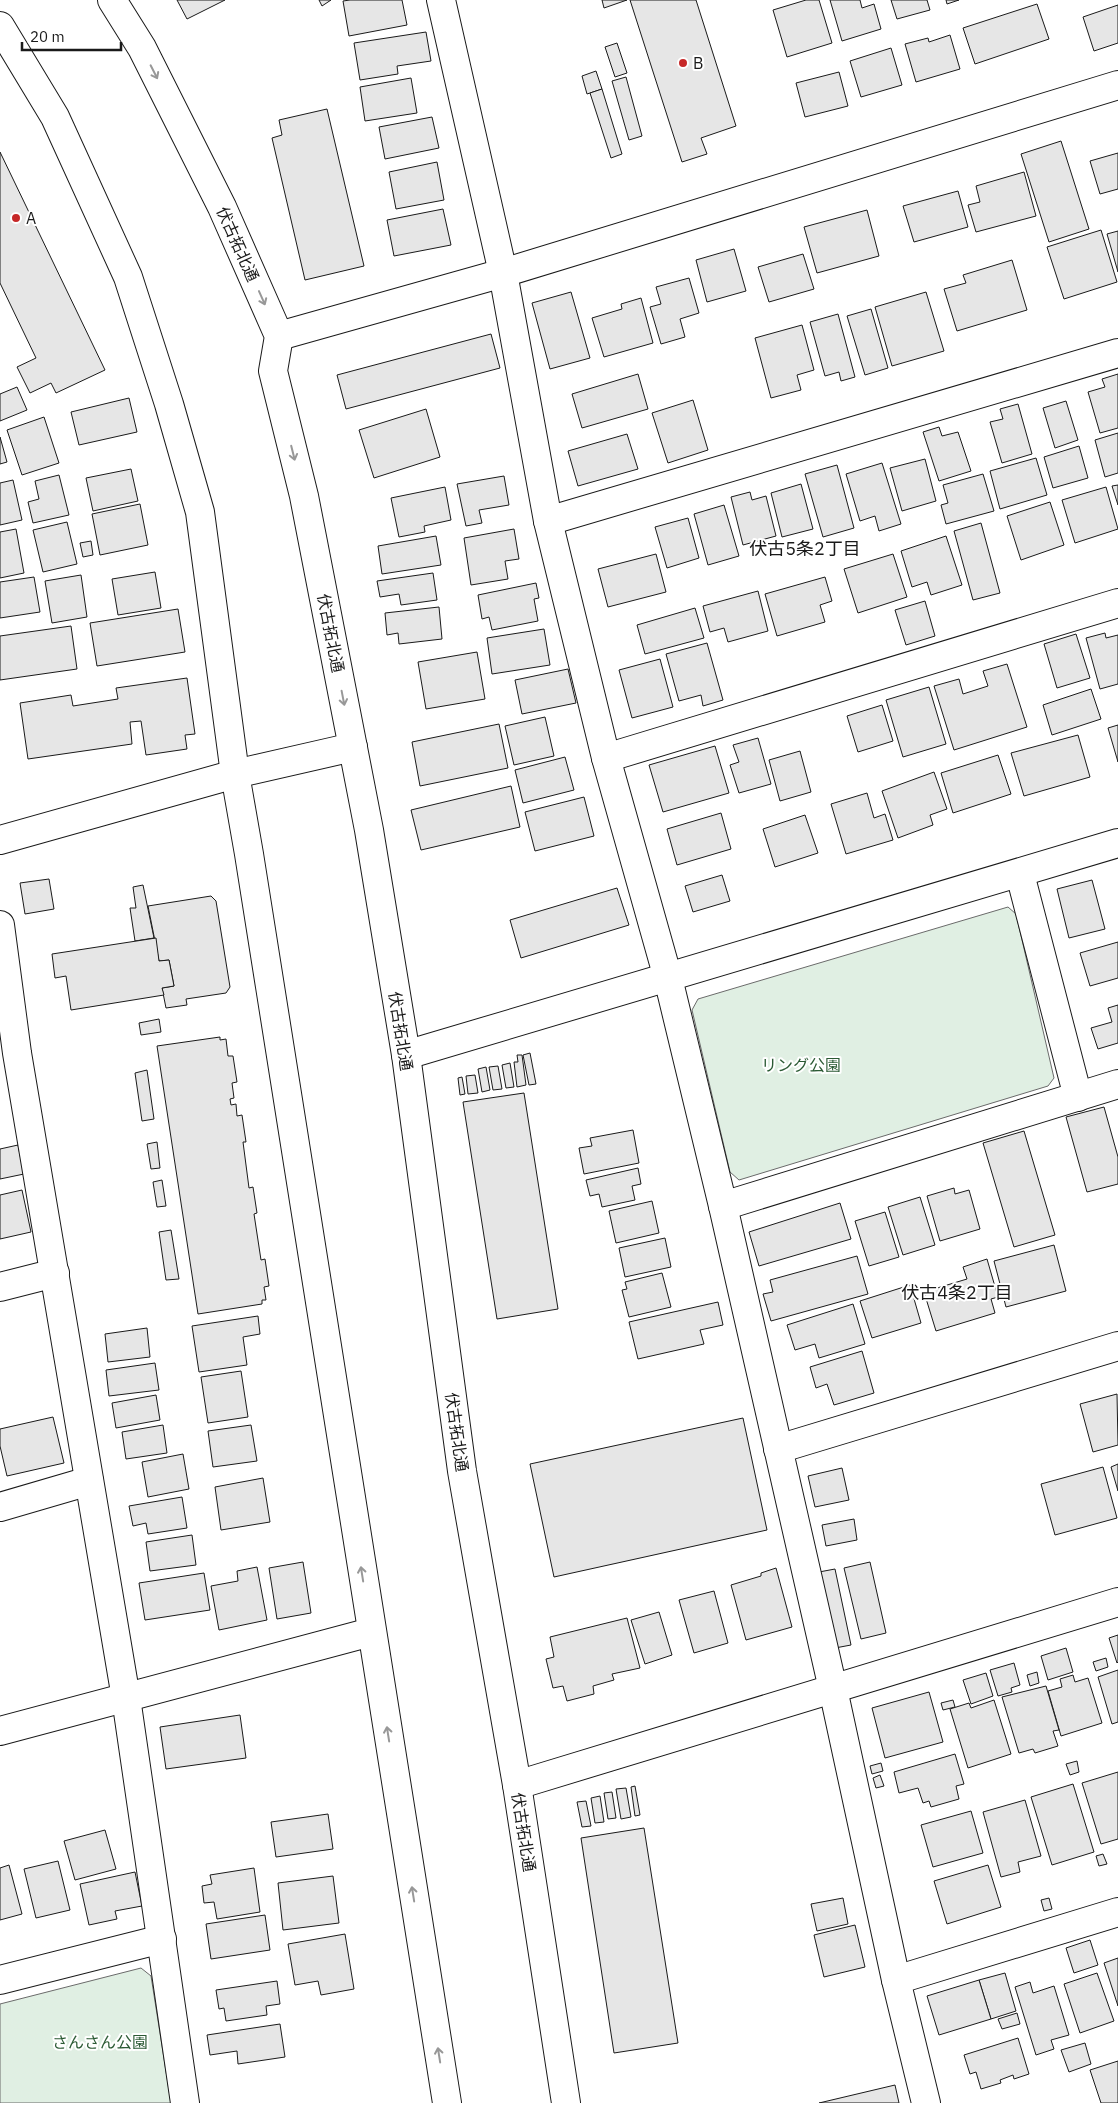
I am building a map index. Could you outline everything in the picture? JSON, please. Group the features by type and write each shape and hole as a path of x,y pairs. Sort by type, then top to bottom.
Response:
{"street":[{"name":"伏古拓北通","path":"112,0 142,48 217,198 279,336 273,371 304,496 369,830 406,1055 462,1471 517,1785 566,2103"},
{"path":"441,0 503,273 548,521 606,758 668,978 723,1206 833,1689 896,1980 926,2103"},
{"path":"0,26 55,117 128,277 169,404 200,512 235,774 447,2103"},
{"path":"279,336 503,273 1118,85"},
{"path":"548,521 1118,353"},
{"path":"606,758 1118,603"},
{"path":"0,840 235,774 353,747"},
{"path":"406,1055 1020,874 1118,843"},
{"path":"1020,874 1078,1096"},
{"path":"0,925 9,1055 54,1273 126,1698 185,2103"},
{"path":"723,1206 1118,1084"},
{"path":"0,1287 54,1273"},
{"path":"778,1449 1118,1346"},
{"path":"0,1507 89,1481"},
{"path":"517,1785 1118,1602"},
{"path":"0,1731 371,1632"},
{"path":"896,1980 1118,1912"},
{"path":"0,1980 162,1939"}],"green space":[{"name":"リング公園","path":"1008,907 1016,914 1054,1078 1048,1086 739,1180 730,1172 692,1010 698,999"},
{"name":"さんさん公園","path":"141,1968 151,1976 171,2103 0,2103 0,2004"}],"building":[{"path":"177,0 225,0 187,19"},
{"path":"319,0 331,0 322,6"},
{"path":"402,0 407,25 349,36 343,1"},
{"path":"602,0 627,0 604,8"},
{"name":"B","path":"630,0 696,0 736,126 701,138 707,154 682,162"},
{"path":"806,0 819,0 832,43 787,57 773,10"},
{"path":"830,0 860,0 862,8 874,4 881,29 842,41"},
{"path":"891,0 927,0 930,10 897,19"},
{"path":"946,0 959,0 947,4"},
{"path":"1037,4 1049,39 975,64 963,28"},
{"path":"1118,5 1118,43 1094,51 1083,17"},
{"path":"426,32 431,61 397,66 398,74 360,80 354,43"},
{"path":"950,35 960,69 916,82 905,44 928,38 929,42"},
{"path":"617,43 627,73 615,77 605,47"},
{"path":"891,48 902,85 861,97 850,61"},
{"path":"596,71 602,89 587,94 582,76"},
{"path":"839,72 848,106 805,117 796,83"},
{"path":"626,77 642,136 629,140 612,81"},
{"path":"411,78 417,113 365,121 360,87"},
{"path":"602,89 622,154 611,158 590,93"},
{"path":"327,109 364,266 305,280 272,138 282,135 279,120"},
{"path":"432,117 439,148 385,159 379,127"},
{"path":"1061,141 1089,229 1049,242 1021,154"},
{"name":"A","path":"0,152 105,370 56,393 51,383 30,393 17,367 36,358 0,283"},
{"path":"1118,153 1118,189 1100,194 1090,161"},
{"path":"437,162 444,200 396,209 389,172"},
{"path":"1024,172 1036,216 976,232 968,205 980,202 976,186"},
{"path":"958,191 968,227 914,242 903,206"},
{"path":"443,209 451,245 394,256 387,220"},
{"path":"867,210 879,256 817,273 804,227"},
{"path":"1101,230 1117,282 1064,299 1047,247"},
{"path":"1118,231 1118,272 1107,234"},
{"path":"734,249 746,291 707,302 696,260"},
{"path":"803,254 814,289 769,302 758,267"},
{"path":"1012,260 1027,310 957,331 944,289 966,283 963,275"},
{"path":"689,278 699,313 680,319 685,337 661,344 650,307 661,304 656,287"},
{"path":"571,292 590,358 550,369 532,303"},
{"path":"926,292 944,351 892,366 875,307"},
{"path":"641,298 653,343 604,357 592,318 622,309 621,304"},
{"path":"871,309 888,368 865,375 847,316"},
{"path":"838,314 855,377 841,381 839,372 825,376 810,322"},
{"path":"802,325 814,370 797,375 801,390 771,398 755,338"},
{"path":"491,334 500,368 346,409 337,375"},
{"path":"638,374 648,409 582,428 572,394"},
{"path":"1118,374 1118,428 1100,433 1088,392 1105,387 1102,379"},
{"path":"17,387 27,410 0,421 0,394"},
{"path":"129,398 137,432 79,445 71,412"},
{"path":"693,400 708,450 668,463 652,413"},
{"path":"1066,401 1078,440 1055,448 1043,408"},
{"path":"1018,404 1032,454 1002,463 990,422 1003,419 1000,409"},
{"path":"426,409 440,457 374,478 359,430"},
{"path":"44,417 59,463 22,475 7,430"},
{"path":"939,427 942,436 958,432 971,471 939,481 923,432"},
{"path":"1118,433 1118,473 1105,477 1095,440"},
{"path":"627,434 638,469 578,486 568,451"},
{"path":"0,437 7,462 0,464"},
{"path":"1079,446 1088,478 1053,488 1044,457"},
{"path":"1036,458 1047,495 1000,509 990,471"},
{"path":"925,459 936,501 902,511 890,468"},
{"path":"882,463 901,524 879,531 875,516 860,521 846,474"},
{"path":"837,465 854,528 823,537 805,474"},
{"path":"131,469 138,501 93,511 86,478"},
{"path":"983,474 994,511 946,524 941,505 948,503 943,485"},
{"path":"59,475 69,515 33,523 28,502 39,499 35,481"},
{"path":"504,476 509,505 479,510 482,523 466,526 457,484"},
{"path":"13,480 22,520 0,525 0,483"},
{"path":"801,484 813,529 782,537 771,493"},
{"path":"1118,485 1118,505 1112,486"},
{"path":"445,487 451,520 424,526 425,532 399,537 391,498"},
{"path":"1106,487 1118,529 1075,543 1062,500"},
{"path":"750,492 752,500 766,496 776,536 743,545 731,497"},
{"path":"1050,502 1064,545 1021,560 1007,516"},
{"path":"140,504 148,545 100,555 92,514"},
{"path":"724,505 739,556 708,565 694,514"},
{"path":"688,518 699,558 667,568 655,527"},
{"path":"67,522 77,564 43,572 33,530"},
{"path":"981,523 1000,593 973,600 954,531"},
{"path":"16,529 24,573 0,578 0,532"},
{"path":"514,529 519,559 505,561 508,579 471,585 464,538"},
{"path":"436,536 441,565 382,574 378,546"},
{"path":"946,536 962,585 931,595 927,582 912,587 901,551"},
{"path":"91,541 93,555 83,557 80,543"},
{"path":"656,554 666,592 608,607 598,569"},
{"path":"893,554 907,597 858,613 844,569"},
{"path":"155,572 161,608 118,615 112,579"},
{"path":"433,573 437,600 401,605 399,594 380,597 377,581"},
{"path":"81,575 87,617 52,623 45,581"},
{"path":"34,577 40,612 0,618 0,582"},
{"path":"825,577 832,601 820,605 825,622 777,636 765,594"},
{"path":"536,583 539,598 534,599 538,621 492,630 489,617 482,619 478,595"},
{"path":"758,591 768,631 728,642 724,628 710,632 703,606"},
{"path":"925,601 935,636 906,645 895,610"},
{"path":"439,607 442,639 399,644 398,633 387,635 385,613"},
{"path":"695,608 704,638 645,654 637,625"},
{"path":"178,609 185,652 97,666 90,623"},
{"path":"71,626 77,669 0,680 0,636"},
{"path":"544,629 550,665 492,674 487,638"},
{"path":"1105,633 1106,638 1118,635 1118,684 1100,689 1086,638"},
{"path":"1076,634 1090,678 1057,688 1044,644"},
{"path":"707,643 723,700 703,706 701,695 679,701 666,654"},
{"path":"477,652 485,699 426,709 418,662"},
{"path":"660,659 673,707 632,718 619,670"},
{"path":"1007,664 1027,727 954,750 934,686 959,679 963,694 988,686 983,671"},
{"path":"568,669 576,703 522,714 515,680"},
{"path":"187,678 195,734 185,735 187,749 146,755 141,721 130,722 132,744 28,759 20,703 71,695 73,706 118,699 116,688"},
{"path":"929,687 946,744 903,757 886,700"},
{"path":"1091,689 1101,719 1052,735 1043,705"},
{"path":"882,705 893,741 858,752 847,716"},
{"path":"545,717 554,756 514,765 505,726"},
{"path":"499,724 508,768 420,786 412,742"},
{"path":"1118,725 1118,762 1108,728"},
{"path":"1078,735 1090,777 1024,796 1011,753"},
{"path":"758,738 771,784 739,793 730,765 739,762 733,745"},
{"path":"715,746 729,793 663,812 649,765"},
{"path":"800,751 811,792 780,801 769,760"},
{"path":"998,755 1011,794 953,813 941,773"},
{"path":"565,757 574,790 523,803 515,770"},
{"path":"934,772 947,809 930,815 933,825 898,838 882,791"},
{"path":"511,786 520,827 421,850 411,810"},
{"path":"867,793 874,818 885,814 893,840 846,854 831,804"},
{"path":"584,797 594,836 535,851 525,812"},
{"path":"721,813 731,849 677,865 667,829"},
{"path":"805,815 818,853 775,867 763,829"},
{"path":"722,875 730,901 693,912 685,886"},
{"path":"49,879 54,909 25,914 20,883"},
{"path":"1092,880 1105,929 1069,938 1057,889"},
{"path":"143,885 154,938 135,941 130,908 136,908 133,887"},
{"path":"617,888 629,925 521,958 510,920"},
{"path":"211,896 216,901 230,987 226,993 186,999 187,1005 166,1008 162,988 174,986 169,960 159,961 148,906"},
{"path":"156,938 159,961 169,960 174,986 162,988 164,995 71,1010 66,976 55,978 52,954"},
{"path":"1118,942 1118,978 1090,986 1080,953"},
{"path":"1118,1005 1118,1043 1098,1049 1091,1028 1112,1022 1108,1008"},
{"path":"159,1019 161,1032 141,1035 139,1023"},
{"path":"220,1037 220,1040 226,1039 228,1056 233,1056 237,1082 232,1083 234,1098 230,1099 231,1105 236,1104 237,1116 242,1115 246,1142 243,1142 249,1188 253,1187 257,1213 254,1214 261,1260 265,1259 269,1286 264,1287 266,1300 262,1300 262,1304 198,1314 157,1046"},
{"path":"530,1053 536,1084 529,1085 523,1055"},
{"path":"517,1055 522,1055 526,1085 517,1087 514,1062 518,1062"},
{"path":"510,1063 514,1087 506,1088 502,1065"},
{"path":"498,1066 502,1089 493,1090 489,1067"},
{"path":"486,1067 490,1090 482,1092 478,1069"},
{"path":"147,1070 154,1119 142,1121 135,1073"},
{"path":"475,1075 478,1093 468,1094 466,1076"},
{"path":"462,1077 465,1094 460,1095 458,1078"},
{"path":"524,1093 558,1309 497,1319 463,1102"},
{"path":"1104,1107 1118,1157 1118,1184 1087,1192 1066,1117"},
{"path":"633,1130 639,1163 584,1174 579,1148 592,1146 590,1138"},
{"path":"1024,1131 1055,1235 1014,1247 983,1143"},
{"path":"157,1142 160,1168 151,1169 147,1144"},
{"path":"18,1145 24,1174 0,1179 0,1149"},
{"path":"638,1168 641,1184 632,1186 635,1200 602,1207 599,1194 590,1196 586,1180"},
{"path":"162,1180 166,1206 157,1207 153,1182"},
{"path":"954,1188 955,1194 969,1190 980,1229 940,1241 927,1196"},
{"path":"22,1190 31,1232 0,1239 0,1195"},
{"path":"920,1197 935,1245 903,1255 888,1207"},
{"path":"652,1201 659,1233 616,1243 609,1211"},
{"path":"840,1203 851,1239 759,1266 749,1232"},
{"path":"885,1212 899,1257 869,1266 855,1221"},
{"path":"171,1230 179,1279 166,1280 159,1232"},
{"path":"665,1238 671,1267 625,1277 619,1248"},
{"path":"1054,1245 1066,1291 1006,1307 994,1261"},
{"path":"857,1256 868,1294 771,1321 763,1294 773,1292 770,1280"},
{"path":"987,1259 998,1297 991,1299 995,1313 936,1331 924,1292 967,1279 963,1267"},
{"path":"662,1273 671,1307 629,1317 622,1290 627,1289 625,1282"},
{"path":"910,1285 921,1323 872,1338 860,1301"},
{"path":"718,1302 723,1325 700,1330 704,1344 638,1359 629,1322"},
{"path":"853,1304 865,1344 819,1358 815,1344 795,1350 787,1325"},
{"path":"258,1316 260,1334 243,1337 247,1365 199,1372 192,1326"},
{"path":"147,1328 150,1357 108,1362 105,1334"},
{"path":"862,1351 874,1393 834,1405 827,1384 816,1388 810,1367"},
{"path":"155,1363 159,1390 109,1396 106,1370"},
{"path":"241,1371 248,1417 208,1423 201,1377"},
{"path":"1117,1394 1118,1445 1093,1452 1080,1404"},
{"path":"156,1395 160,1420 116,1428 112,1403"},
{"path":"53,1417 64,1463 7,1476 0,1446 0,1429"},
{"path":"743,1418 767,1530 554,1577 530,1464"},
{"path":"163,1425 167,1453 126,1459 122,1432"},
{"path":"251,1425 257,1461 213,1467 208,1431"},
{"path":"183,1454 189,1489 148,1497 142,1462"},
{"path":"1118,1464 1118,1491 1111,1467"},
{"path":"1103,1467 1117,1518 1055,1535 1041,1484"},
{"path":"842,1468 849,1500 815,1507 808,1476"},
{"path":"263,1478 270,1522 221,1530 215,1487"},
{"path":"182,1497 187,1528 148,1534 146,1523 133,1526 129,1506"},
{"path":"854,1519 857,1540 826,1546 822,1525"},
{"path":"192,1535 196,1565 150,1571 146,1542"},
{"path":"303,1562 311,1613 277,1619 269,1568"},
{"path":"870,1562 886,1633 861,1639 844,1568"},
{"path":"257,1567 267,1620 219,1630 211,1586 238,1581 237,1571"},
{"path":"776,1568 792,1627 746,1640 731,1585 761,1576 761,1573"},
{"path":"835,1569 851,1645 835,1648 819,1572"},
{"path":"204,1573 210,1610 145,1620 139,1583"},
{"path":"714,1591 728,1643 694,1653 679,1600"},
{"path":"659,1612 672,1655 645,1664 631,1620"},
{"path":"627,1618 640,1668 612,1674 614,1680 593,1686 594,1694 567,1701 563,1686 553,1688 546,1659 554,1657 550,1637"},
{"path":"1118,1635 1118,1662 1117,1663 1109,1638"},
{"path":"1066,1648 1073,1672 1048,1680 1041,1656"},
{"path":"1106,1658 1108,1667 1096,1671 1093,1662"},
{"path":"1014,1663 1020,1685 1011,1688 1012,1692 998,1696 990,1670"},
{"path":"1118,1670 1118,1722 1112,1724 1098,1677"},
{"path":"1037,1672 1039,1683 1030,1686 1027,1675"},
{"path":"986,1673 993,1696 971,1704 963,1680"},
{"path":"1073,1675 1075,1682 1088,1678 1102,1723 1061,1736 1048,1691 1062,1687 1060,1679"},
{"path":"1046,1686 1059,1730 1053,1731 1058,1746 1035,1753 1033,1749 1019,1753 1002,1697"},
{"path":"929,1692 943,1742 885,1758 872,1708"},
{"path":"953,1700 955,1707 943,1710 941,1703"},
{"path":"994,1700 1011,1754 968,1768 950,1709 969,1703 971,1708"},
{"path":"240,1715 246,1758 166,1769 160,1727"},
{"path":"955,1754 964,1784 956,1786 959,1799 931,1807 929,1801 923,1803 918,1788 899,1793 894,1772"},
{"path":"1077,1761 1079,1772 1070,1775 1066,1764"},
{"path":"881,1763 883,1771 872,1774 870,1766"},
{"path":"1118,1772 1118,1839 1101,1844 1082,1783"},
{"path":"880,1775 884,1786 876,1788 873,1778"},
{"path":"1073,1784 1094,1852 1052,1865 1031,1797"},
{"path":"635,1786 640,1815 635,1816 631,1787"},
{"path":"626,1788 631,1817 621,1819 616,1789"},
{"path":"612,1792 616,1818 608,1819 604,1793"},
{"path":"600,1796 604,1822 595,1823 591,1798"},
{"path":"1025,1800 1041,1856 1018,1862 1020,1872 1001,1877 983,1812"},
{"path":"586,1801 591,1826 582,1827 577,1802"},
{"path":"971,1811 983,1853 933,1867 921,1825"},
{"path":"328,1814 333,1849 276,1857 271,1822"},
{"path":"644,1828 678,2043 614,2053 581,1838"},
{"path":"105,1830 116,1869 75,1880 64,1841"},
{"path":"1103,1854 1107,1864 1099,1866 1096,1856"},
{"path":"58,1861 70,1910 36,1918 24,1869"},
{"path":"9,1865 22,1914 0,1920 0,1868"},
{"path":"988,1865 1001,1907 947,1924 934,1881"},
{"path":"254,1868 260,1912 217,1919 214,1902 204,1903 202,1886 212,1884 210,1875"},
{"path":"135,1872 142,1906 115,1911 117,1919 89,1925 80,1884"},
{"path":"333,1876 339,1923 283,1930 278,1883"},
{"path":"843,1898 848,1924 817,1931 811,1904"},
{"path":"1049,1898 1052,1909 1044,1911 1041,1900"},
{"path":"265,1915 270,1950 211,1959 206,1924"},
{"path":"855,1925 865,1967 824,1977 814,1935"},
{"path":"345,1934 354,1989 321,1995 318,1981 295,1985 288,1944"},
{"path":"1090,1940 1098,1965 1074,1973 1066,1948"},
{"path":"1118,1958 1118,2006 1104,1963"},
{"path":"1005,1973 1016,2011 991,2019 979,1980"},
{"path":"1097,1973 1114,2021 1080,2033 1064,1984"},
{"path":"979,1980 991,2019 939,2035 927,1996"},
{"path":"277,1981 280,2004 266,2006 267,2015 226,2021 224,2008 219,2009 216,1990"},
{"path":"1030,1982 1033,1993 1054,1986 1069,2035 1051,2040 1054,2049 1036,2055 1015,1987"},
{"path":"1017,2013 1020,2024 1002,2029 998,2019"},
{"path":"280,2024 285,2057 238,2064 237,2051 210,2055 207,2035"},
{"path":"1018,2038 1029,2074 1014,2079 1013,2075 1000,2080 1001,2083 981,2089 976,2072 970,2074 964,2055"},
{"path":"1085,2043 1091,2064 1069,2072 1061,2050"},
{"path":"1118,2061 1118,2103 1101,2103 1090,2070"},
{"path":"895,2085 899,2103 819,2103"}],"place":[{"name":"B","path":"683,63"},
{"name":"A","path":"16,218"}],"district":[{"name":"伏古5条2丁目","path":"805,549"},
{"name":"伏古4条2丁目","path":"957,1293"}]}
